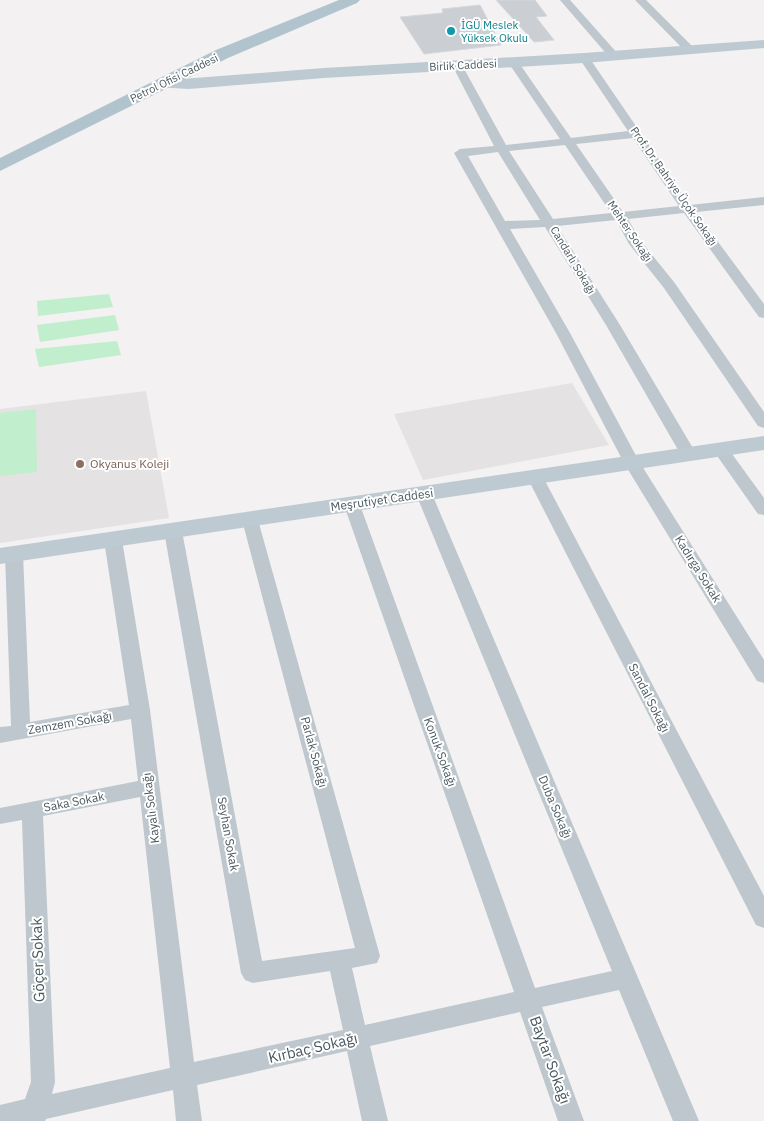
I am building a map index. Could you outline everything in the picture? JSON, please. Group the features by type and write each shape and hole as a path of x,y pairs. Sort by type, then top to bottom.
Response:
{"main road":[{"name":"Petrol Ofisi Caddesi","path":"0,165 74,118 259,29 336,0"},
{"name":"Petrol Ofisi Caddesi","path":"74,118 162,84 245,44 352,0"},
{"path":"93,100 199,54 230,43"},
{"path":"0,148 27,137 42,138 52,144 45,151 0,173"},
{"name":"Petrol Ofisi Caddesi","path":"0,154 42,138"}],"street":[{"path":"565,0 614,56"},
{"path":"640,0 690,50"},
{"name":"Birlik Caddesi","path":"162,84 189,84 584,58 764,44"},
{"name":"Prof. Dr. Bahriye Üçok Sokağı","path":"584,58 764,314"},
{"name":"Mehter Sokağı","path":"514,62 619,215 634,241 669,285 764,423"},
{"name":"Candarlı Sokağı","path":"457,65 502,149 551,223 688,454"},
{"path":"502,149 637,134"},
{"name":"Kadırga Sokak","path":"502,149 460,154 563,333 632,463 764,676"},
{"path":"501,225 551,223 688,208 762,204"},
{"name":"Meşrutiyet Caddesi","path":"7,555 764,443"},
{"path":"721,450 764,510"},
{"name":"Sandal Sokağı","path":"535,478 764,918"},
{"name":"Duba Sokağı","path":"424,494 686,1121"},
{"name":"Konuk Sokağı","path":"352,504 528,999"},
{"name":"Parlak Sokağı","path":"250,520 369,956 339,960"},
{"name":"Seyhan Sokak","path":"172,531 253,973 339,960"},
{"name":"Kayalı Sokağı","path":"113,540 140,710 189,1121"},
{"path":"7,555 21,732"},
{"name":"Zemzem Sokağı","path":"0,735 140,710"},
{"name":"Saka Sokak","path":"0,816 148,787"},
{"name":"Göçer Sokak","path":"32,810 43,1082 34,1115"},
{"path":"339,960 375,1121"},
{"name":"Kırbaç Sokağı","path":"0,1117 34,1115 183,1077 626,978"},
{"name":"Baytar Sokağı","path":"528,999 571,1121"}],"shaded area":[{"path":"572,383 609,445 423,480 394,414"},
{"name":"Okyanus Koleji","path":"146,391 169,518 0,543 0,409"}],"green space":[{"path":"109,294 113,307 38,316 37,301"},
{"path":"115,315 119,330 40,342 37,325"},
{"path":"117,341 121,355 39,367 35,349"},
{"path":"36,409 37,472 0,476 0,413"}],"building":[{"path":"496,0 535,0 547,16 536,17 554,40 534,42"},
{"name":"İGÜ Meslek Yüksek Okulu","path":"480,5 501,45 424,54 400,17 443,13 442,9"}],"place":[{"name":"İGÜ Meslek Yüksek Okulu","path":"451,31"},
{"name":"Okyanus Koleji","path":"80,464"}]}
